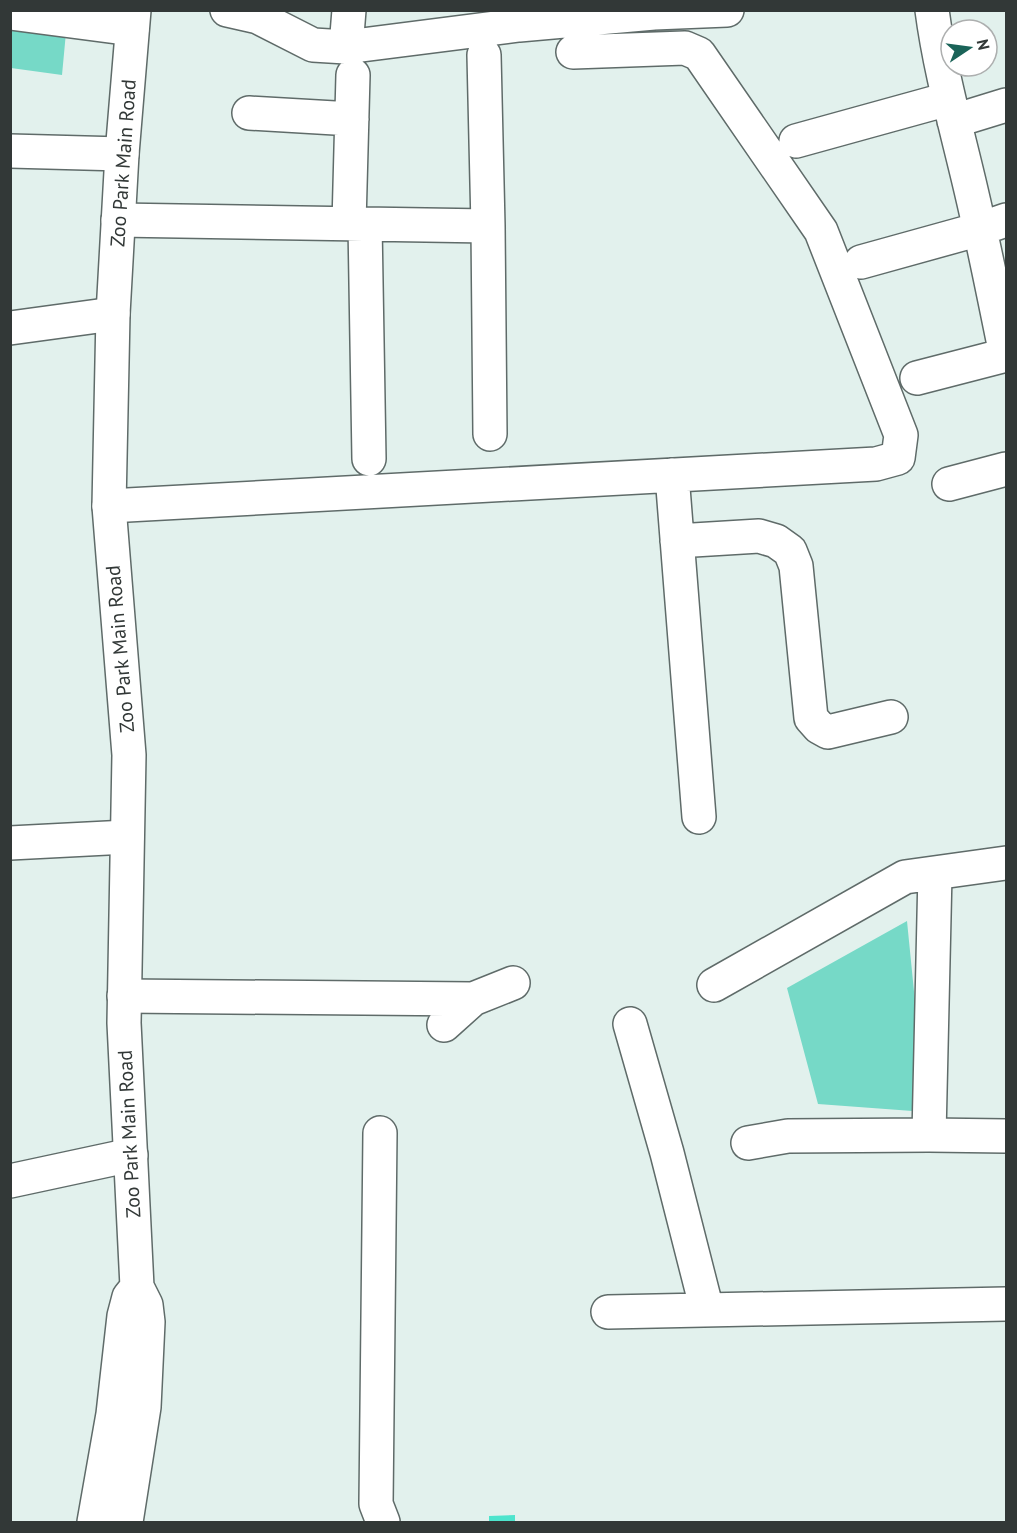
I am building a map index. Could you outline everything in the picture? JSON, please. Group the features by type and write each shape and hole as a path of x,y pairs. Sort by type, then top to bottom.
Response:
{"street":[{"path":"227,10 258,17 350,61 520,18 728,10"},
{"path":"349,10 352,119 369,459"},
{"path":"917,378 1006,355 993,225 951,110 932,10"},
{"path":"10,13 133,20"},
{"name":"Zoo Park Main Road","path":"126,1522 144,1407 148,1322 146,1305 137,1287 130,1155 124,1023 129,755 109,506 112,314 133,20"},
{"path":"109,506 876,464 898,458 901,435 821,231 699,54 685,48 573,52"},
{"path":"484,55 490,434"},
{"path":"796,141 951,110 1006,105"},
{"path":"249,113 352,119"},
{"path":"10,151 122,154"},
{"path":"118,220 488,226"},
{"path":"861,262 993,225"},
{"path":"10,328 112,314"},
{"path":"949,484 1006,469"},
{"path":"672,475 699,816"},
{"path":"678,541 759,536 776,541 790,551 796,566 811,718 819,727 828,732 891,717"},
{"path":"10,843 127,837"},
{"path":"714,985 905,877 1006,863"},
{"path":"929,1135 935,873"},
{"path":"444,1025 473,999 513,983"},
{"path":"124,996 473,999"},
{"path":"630,1024 708,1310"},
{"path":"380,1133 376,1504 383,1522"},
{"path":"748,1143 788,1136 1006,1136"},
{"path":"10,1181 130,1155"},
{"name":"Zoo Park Main Road","path":"94,1522 113,1414 124,1316 129,1297 137,1287"},
{"path":"608,1312 1006,1304"}],"green space":[{"path":"11,11 68,11 62,75 11,68"},
{"path":"907,921 926,1112 818,1104 787,988"}],"building":[{"path":"515,1515 515,1522 489,1522 489,1516"}]}
